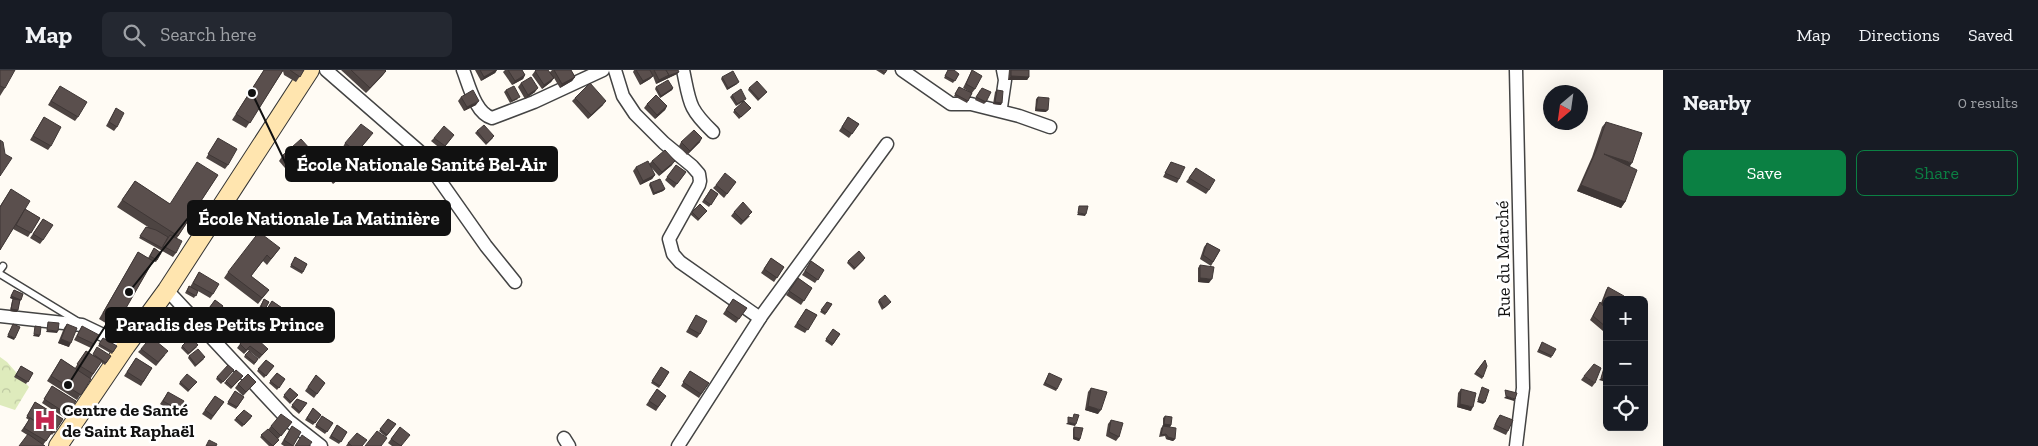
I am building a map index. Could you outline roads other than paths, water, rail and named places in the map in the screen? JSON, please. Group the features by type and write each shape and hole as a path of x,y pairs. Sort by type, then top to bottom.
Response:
{"main road":[{"path":"58,446 126,346 167,290 310,70"}],"street":[{"path":"326,70 419,151 486,246 515,282"},
{"path":"463,70 479,108 486,116 492,118 534,102 603,70"},
{"path":"615,70 623,96 635,114 699,174 700,181 669,239 672,254 680,262 760,318"},
{"path":"683,70 685,88 693,110 696,116 713,132"},
{"path":"902,70 951,104 971,104 1050,127"},
{"path":"1000,112 1005,80 1003,70"},
{"name":"Rue du Marché","path":"1516,70 1523,388 1516,446"},
{"path":"678,446 760,318 887,144"},
{"path":"167,290 289,421 321,446"},
{"path":"0,316 82,325 126,346"}],"lane":[{"path":"1,270 82,325"}],"place":[{"name":"École Nationale Sanité Bel-Air","path":"252,93"},
{"name":"École Nationale La Matinière","path":"129,292"},
{"name":"Paradis des Petits Prince","path":"68,385"},
{"name":"Centre de Santé de Saint Raphaël","path":"45,420"}]}
